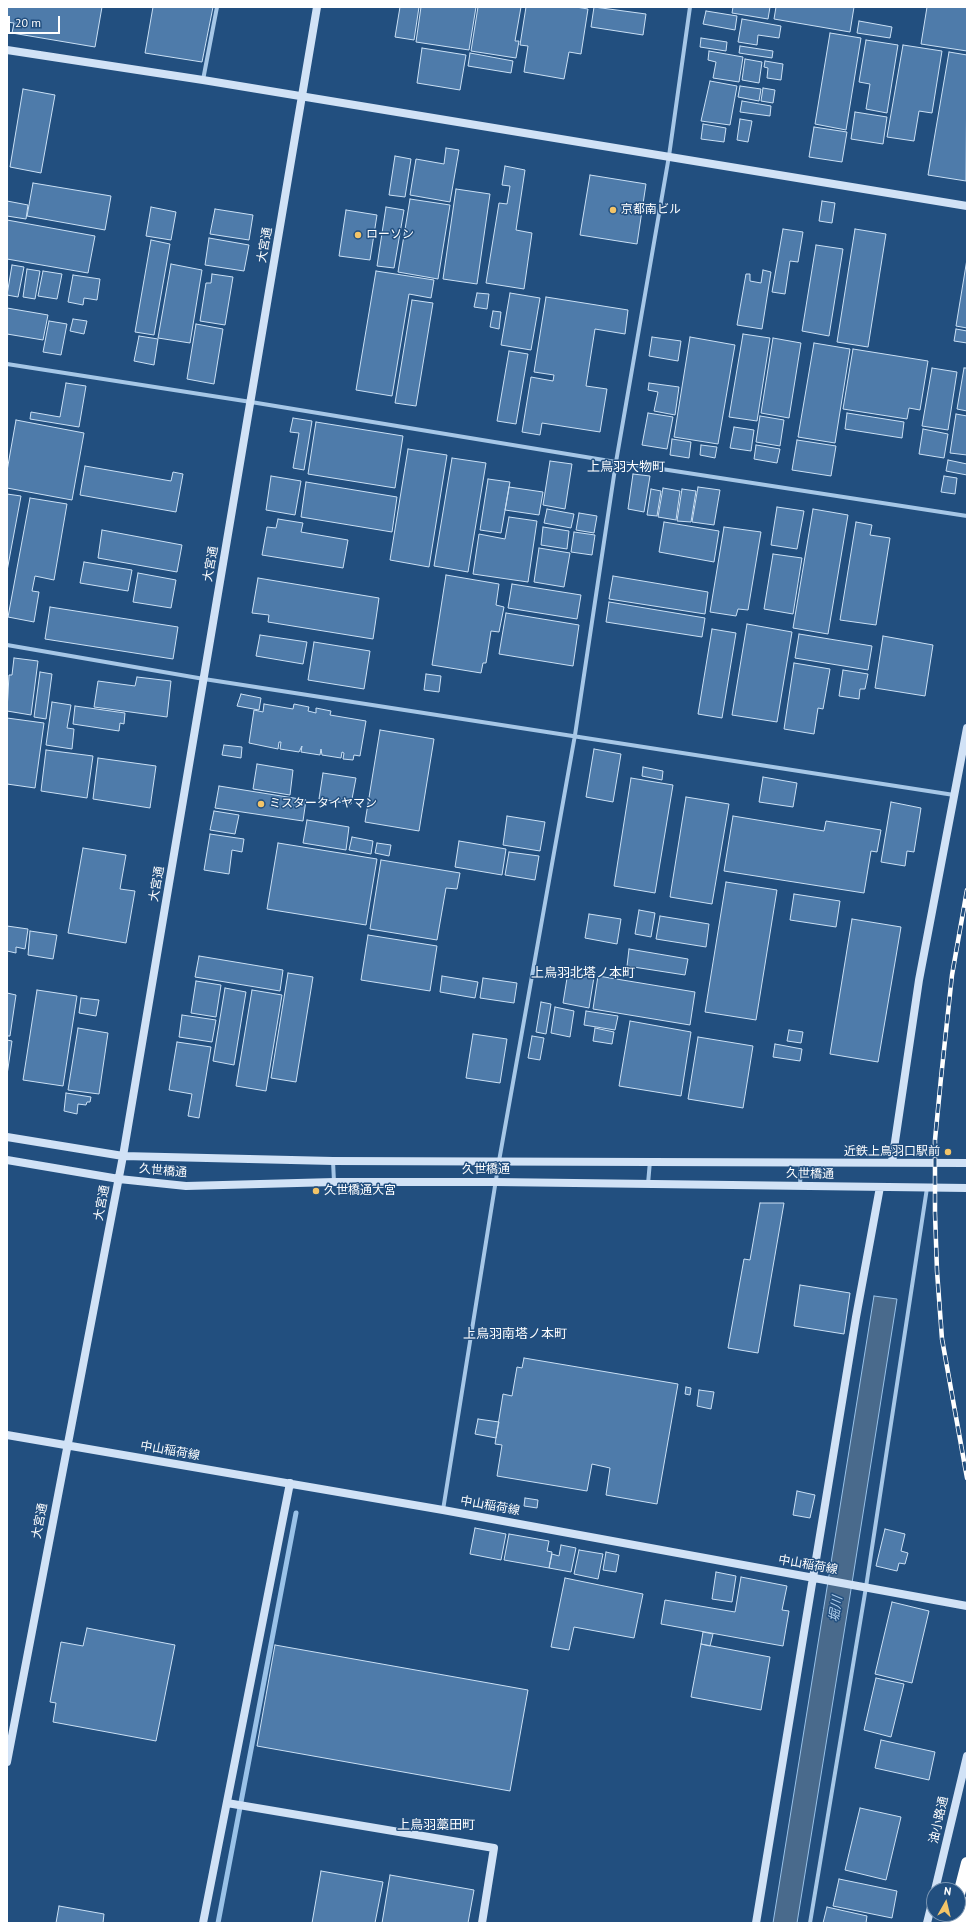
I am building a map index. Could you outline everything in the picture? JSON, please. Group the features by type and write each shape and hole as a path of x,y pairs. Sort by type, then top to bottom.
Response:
{"highway":[{"path":"962,1882 967,1863"},
{"path":"964,1923 967,1903"}],"street":[{"path":"203,80 217,7"},
{"name":"大宮通","path":"7,1762 119,1179 317,7"},
{"path":"443,1510 499,1161 575,735 616,462 669,156 690,7"},
{"path":"7,50 203,80 967,206"},
{"path":"7,364 251,402 616,462 967,516"},
{"path":"7,645 204,679 575,735 955,795"},
{"path":"892,1162 919,980 967,728"},
{"name":"久世橋通","path":"7,1137 123,1156 333,1161 967,1163"},
{"name":"久世橋通","path":"7,1160 119,1179 186,1186 334,1182 496,1182 967,1188"},
{"path":"333,1161 334,1182"},
{"path":"648,1184 650,1161"},
{"path":"800,1186 801,1162"},
{"path":"756,1923 817,1578 856,1317 880,1187"},
{"path":"810,1923 927,1188"},
{"name":"中山稲荷線","path":"7,1435 443,1510 967,1606"},
{"path":"203,1923 290,1483"},
{"name":"油小路通","path":"937,1882 967,1756"},
{"path":"227,1803 494,1848 482,1923"}],"water":[{"name":"堀川","path":"874,1296 897,1299 849,1602 797,1923 773,1923"}],"building":[{"path":"7,7 102,7 95,47 12,33 14,23 7,22"},
{"path":"153,7 213,7 202,62 145,53"},
{"path":"400,7 419,7 414,40 395,37"},
{"path":"421,7 476,7 469,50 416,42"},
{"path":"478,7 521,7 515,41 519,41 516,58 471,51"},
{"path":"526,7 576,7 588,9 581,54 569,52 564,79 524,72 528,46 520,45"},
{"path":"594,7 646,14 643,35 591,27"},
{"path":"733,7 770,7 768,19 732,13"},
{"path":"776,7 854,7 850,32 774,19"},
{"path":"927,7 967,7 967,51 921,44"},
{"path":"706,11 737,16 735,30 703,24"},
{"path":"742,19 781,26 779,38 758,35 757,45 738,42"},
{"path":"859,21 892,27 890,38 857,33"},
{"path":"830,33 861,38 846,130 815,124"},
{"path":"701,38 727,42 726,51 700,47"},
{"path":"866,40 898,45 887,113 866,109 870,84 859,82"},
{"path":"903,45 942,51 932,113 919,111 914,141 887,137"},
{"path":"740,46 773,51 772,58 739,53"},
{"path":"422,48 466,55 460,90 417,83"},
{"path":"709,51 743,57 739,82 713,78 716,62 708,60"},
{"path":"949,52 967,55 966,181 928,175"},
{"path":"470,53 513,61 511,73 468,66"},
{"path":"745,59 762,62 759,83 742,80"},
{"path":"765,61 783,64 781,80 767,78 768,68 764,67"},
{"path":"710,81 737,86 730,125 701,121"},
{"path":"740,86 761,89 759,101 738,97"},
{"path":"763,88 775,90 773,103 761,101"},
{"path":"23,89 55,95 41,173 10,167"},
{"path":"742,101 771,106 770,116 740,112"},
{"path":"855,112 887,117 883,144 851,139"},
{"path":"740,119 752,121 748,142 737,140"},
{"path":"703,124 726,128 724,142 701,139"},
{"path":"814,127 847,132 842,162 809,157"},
{"path":"446,148 459,150 450,202 410,195 416,159 444,164"},
{"path":"395,156 411,159 405,197 389,195"},
{"path":"505,166 525,170 516,230 532,233 524,289 486,283 499,203 507,204 510,186 502,185"},
{"name":"京都南ビル","path":"590,175 646,184 637,244 580,235"},
{"path":"33,183 111,196 105,230 27,216"},
{"path":"456,189 490,194 477,284 443,279"},
{"path":"410,199 450,205 438,279 398,272"},
{"path":"7,201 28,205 26,219 7,216"},
{"path":"822,201 835,203 832,223 819,221"},
{"path":"151,207 176,212 171,240 146,236"},
{"path":"386,207 404,210 394,268 377,266"},
{"path":"215,209 253,215 249,240 210,234"},
{"name":"ローソン","path":"346,210 377,215 370,260 339,256"},
{"path":"7,220 95,236 88,273 7,259"},
{"path":"783,229 803,232 798,262 790,261 785,294 772,292"},
{"path":"855,229 886,234 868,347 837,342"},
{"path":"209,238 249,245 244,271 205,265"},
{"path":"151,240 170,244 154,335 135,332"},
{"path":"816,245 843,249 829,336 802,331"},
{"path":"967,259 967,328 956,326"},
{"path":"171,264 202,270 190,343 158,338"},
{"path":"12,265 24,267 18,297 7,295"},
{"path":"27,269 40,271 35,299 23,297"},
{"path":"763,270 771,272 762,329 737,325 746,274 750,274 750,281 761,283"},
{"path":"43,271 62,274 57,299 38,296"},
{"path":"376,271 434,280 431,298 409,294 392,396 356,390"},
{"path":"212,274 233,277 225,325 200,321 206,283 211,283"},
{"path":"73,275 100,279 97,300 84,298 83,305 68,302"},
{"path":"477,293 489,294 487,309 474,307"},
{"path":"510,293 540,298 531,350 501,345"},
{"path":"546,297 628,310 625,334 595,329 586,386 607,389 600,432 542,423 540,435 522,432 531,377 553,381 554,375 534,372"},
{"path":"412,300 433,303 416,406 395,403"},
{"path":"7,308 48,315 43,340 7,334"},
{"path":"493,311 501,312 499,329 490,327"},
{"path":"73,319 87,321 84,334 70,331"},
{"path":"49,321 67,324 61,355 43,352"},
{"path":"196,324 223,329 214,384 187,379"},
{"path":"956,329 967,331 967,343 954,341"},
{"path":"743,334 770,338 757,421 729,417"},
{"path":"139,336 158,339 154,365 134,361"},
{"path":"652,337 681,341 678,361 649,356"},
{"path":"690,337 735,345 718,444 674,437"},
{"path":"773,338 801,343 789,418 761,413"},
{"path":"814,343 850,349 835,443 798,437"},
{"path":"853,349 928,361 920,410 909,408 907,419 843,409"},
{"path":"509,351 528,354 516,424 497,421"},
{"path":"932,368 957,372 948,430 922,426"},
{"path":"964,368 967,368 967,411 957,409"},
{"path":"66,383 86,386 79,427 30,419 31,412 60,417"},
{"path":"649,383 679,387 675,415 654,411 658,392 648,390"},
{"path":"648,413 673,417 667,449 642,445"},
{"path":"847,413 904,422 902,438 845,429"},
{"path":"956,414 967,416 967,455 950,453"},
{"path":"760,416 784,420 780,446 756,442"},
{"path":"293,418 312,421 304,470 293,468 299,433 290,432"},
{"path":"16,420 84,433 72,500 7,488 7,471"},
{"path":"316,422 403,436 395,488 308,474"},
{"path":"734,427 754,430 751,451 730,448"},
{"path":"923,429 948,434 944,458 919,454"},
{"path":"672,439 691,442 689,458 670,455"},
{"path":"797,440 836,446 831,476 792,470"},
{"path":"701,445 717,447 715,458 700,455"},
{"path":"756,445 780,449 777,463 754,459"},
{"path":"408,449 447,455 429,567 390,560"},
{"path":"452,458 486,463 468,572 434,566"},
{"path":"948,460 967,464 967,475 946,471"},
{"path":"550,461 572,464 565,509 543,505"},
{"path":"85,466 171,481 173,472 183,474 176,512 80,495"},
{"path":"633,474 650,476 644,512 628,509"},
{"path":"271,476 301,481 295,515 266,510"},
{"path":"944,476 957,478 955,494 941,492"},
{"path":"488,479 510,482 501,533 480,530"},
{"path":"306,482 397,497 392,532 301,517"},
{"path":"509,487 543,492 539,515 505,510"},
{"path":"698,487 720,490 714,525 692,522"},
{"path":"663,488 680,491 676,520 658,517"},
{"path":"651,489 661,491 657,516 647,515"},
{"path":"682,489 696,491 691,522 677,521"},
{"path":"7,494 21,496 7,571"},
{"path":"30,498 67,504 54,580 35,576 32,591 39,592 34,622 8,617"},
{"path":"777,507 804,511 797,549 771,545"},
{"path":"547,509 574,514 571,528 544,523"},
{"path":"813,509 848,515 828,634 793,628"},
{"path":"579,513 597,516 594,533 576,530"},
{"path":"509,517 537,521 528,582 473,574 479,534 505,539"},
{"path":"278,519 303,523 301,532 348,540 343,568 262,555 267,527 276,528"},
{"path":"664,522 719,531 714,562 659,552"},
{"path":"856,522 872,525 870,535 890,538 876,625 840,620"},
{"path":"543,527 569,531 567,549 541,545"},
{"path":"724,527 761,532 748,610 738,609 736,616 710,612"},
{"path":"102,530 182,545 177,572 98,558"},
{"path":"574,532 595,535 592,555 571,552"},
{"path":"539,548 570,553 564,587 534,582"},
{"path":"773,554 802,558 793,614 764,609"},
{"path":"84,562 132,570 128,591 80,583"},
{"path":"138,573 176,580 171,608 133,602"},
{"path":"446,575 499,584 496,605 504,607 499,632 491,631 486,663 483,663 481,673 432,665"},
{"path":"613,576 708,592 705,614 609,599"},
{"path":"258,578 379,598 373,639 268,622 269,615 252,613"},
{"path":"512,584 581,595 577,619 508,608"},
{"path":"609,602 705,618 702,637 606,622"},
{"path":"50,607 178,627 173,659 45,639"},
{"path":"506,613 579,625 573,666 499,654"},
{"path":"747,624 792,632 777,722 732,715"},
{"path":"712,629 736,633 722,718 698,714"},
{"path":"799,634 872,646 868,670 795,658"},
{"path":"260,635 307,642 303,664 256,656"},
{"path":"883,636 933,645 925,696 875,688"},
{"path":"314,642 370,651 364,689 308,680"},
{"path":"14,658 38,661 31,715 7,711 9,675 12,675"},
{"path":"794,663 830,669 823,709 818,708 814,734 784,729"},
{"path":"843,670 868,674 865,689 860,689 859,699 839,696"},
{"path":"40,672 52,674 46,719 34,717"},
{"path":"426,674 441,676 439,692 424,690"},
{"path":"137,677 171,681 167,717 94,707 98,681 135,686"},
{"path":"241,694 261,698 259,710 237,706"},
{"path":"52,702 71,705 67,728 74,729 72,749 46,745"},
{"path":"264,704 293,709 294,704 309,707 308,711 316,713 316,708 331,711 330,715 366,721 360,756 354,755 353,760 343,759 344,753 342,752 341,758 322,755 321,749 320,755 301,752 302,746 299,752 280,749 281,742 279,742 278,749 249,743 254,710 263,712"},
{"path":"75,706 125,713 124,724 120,723 119,731 73,724"},
{"path":"7,718 44,723 35,788 7,784"},
{"path":"380,730 434,739 419,831 365,822"},
{"path":"224,745 242,747 241,758 222,755"},
{"path":"594,749 621,754 613,802 586,797"},
{"path":"46,750 93,756 87,798 41,791"},
{"path":"98,758 156,766 150,808 93,799"},
{"path":"257,764 293,770 290,795 253,789"},
{"path":"643,767 663,771 662,780 642,776"},
{"path":"323,773 356,778 351,804 319,799"},
{"path":"763,777 797,783 793,807 759,802"},
{"path":"631,778 673,785 655,893 614,886"},
{"name":"ミスタータイヤマン","path":"219,786 306,800 303,821 215,808"},
{"path":"686,797 729,804 712,904 670,897"},
{"path":"891,802 921,808 914,852 907,851 905,866 881,862"},
{"path":"214,811 239,815 235,834 210,830"},
{"path":"507,816 545,822 540,851 503,845"},
{"path":"733,816 824,831 826,821 881,830 877,852 871,851 864,893 724,871"},
{"path":"307,820 349,827 346,850 303,843"},
{"path":"210,834 244,839 242,852 232,850 229,874 204,870"},
{"path":"352,837 373,841 371,854 349,850"},
{"path":"459,841 506,849 502,875 455,867"},
{"path":"278,843 377,859 366,925 267,909"},
{"path":"377,843 391,845 389,856 375,853"},
{"path":"83,848 126,855 120,889 135,891 126,943 68,933"},
{"path":"509,852 539,856 535,880 505,875"},
{"path":"381,860 460,873 457,889 446,888 437,940 370,929"},
{"path":"726,882 777,890 756,1020 705,1012"},
{"path":"794,894 840,901 836,927 790,920"},
{"path":"639,910 655,913 651,937 635,934"},
{"path":"589,914 621,919 617,944 585,938"},
{"path":"660,916 709,924 706,947 656,939"},
{"path":"852,919 901,927 878,1062 830,1054"},
{"path":"7,926 28,929 25,949 16,947 16,953 7,951"},
{"path":"30,931 57,935 53,959 28,955"},
{"path":"368,935 437,946 430,991 361,980"},
{"path":"629,949 688,959 685,975 627,966"},
{"path":"199,956 283,970 280,991 195,977"},
{"path":"568,972 594,977 589,1008 563,1003"},
{"path":"288,973 313,977 296,1082 271,1078"},
{"path":"442,976 478,982 475,998 440,992"},
{"path":"598,976 695,992 690,1025 593,1009"},
{"path":"483,978 517,983 514,1003 480,998"},
{"path":"196,981 221,985 216,1017 191,1013"},
{"path":"225,988 246,992 234,1065 213,1061"},
{"path":"37,990 77,996 63,1086 23,1080"},
{"path":"252,990 282,995 266,1091 236,1086"},
{"path":"7,993 16,995 10,1036 7,1036"},
{"path":"81,998 99,1000 96,1016 79,1013"},
{"path":"541,1002 551,1004 546,1034 536,1032"},
{"path":"555,1007 574,1011 570,1037 551,1033"},
{"path":"586,1011 618,1016 615,1030 584,1025"},
{"path":"182,1015 216,1020 212,1042 179,1037"},
{"path":"630,1021 691,1032 681,1096 619,1086"},
{"path":"78,1028 108,1033 99,1094 68,1090"},
{"path":"595,1028 614,1032 612,1044 593,1041"},
{"path":"789,1030 803,1032 801,1043 787,1041"},
{"path":"473,1034 507,1039 500,1083 466,1078"},
{"path":"532,1036 544,1038 540,1060 528,1058"},
{"path":"698,1037 753,1046 743,1108 688,1099"},
{"path":"7,1040 12,1041 7,1075"},
{"path":"177,1042 211,1047 199,1118 188,1116 192,1094 169,1090"},
{"path":"775,1044 802,1049 800,1061 773,1057"},
{"path":"66,1093 91,1097 90,1102 87,1102 86,1105 78,1104 77,1114 64,1111"},
{"path":"760,1203 784,1203 758,1353 728,1348 744,1259 750,1260"},
{"path":"800,1285 850,1293 844,1334 794,1326"},
{"path":"524,1358 678,1384 657,1504 606,1495 610,1468 592,1464 587,1491 497,1476 502,1445 495,1444 503,1394 512,1396 517,1367 522,1368"},
{"path":"686,1387 691,1388 690,1395 685,1394"},
{"path":"699,1390 714,1392 711,1409 697,1406"},
{"path":"478,1419 499,1422 496,1438 475,1434"},
{"path":"797,1491 815,1495 810,1518 793,1515"},
{"path":"525,1498 538,1500 537,1508 524,1506"},
{"path":"475,1528 506,1534 501,1560 470,1554"},
{"path":"885,1529 905,1534 901,1551 908,1553 905,1564 899,1563 897,1571 876,1566"},
{"path":"509,1534 549,1541 547,1551 552,1552 549,1568 504,1560"},
{"path":"561,1545 576,1548 571,1572 549,1568 552,1554 559,1556"},
{"path":"579,1550 603,1554 598,1579 574,1574"},
{"path":"606,1552 619,1555 616,1572 603,1570"},
{"path":"716,1572 736,1576 732,1602 712,1599"},
{"path":"741,1577 787,1586 782,1610 789,1611 783,1646 661,1624 665,1600 735,1612"},
{"path":"565,1578 643,1594 634,1638 574,1627 569,1650 551,1647"},
{"path":"892,1602 929,1611 912,1683 875,1674"},
{"path":"87,1628 175,1645 156,1741 53,1722 56,1703 50,1702 61,1642 83,1646"},
{"path":"703,1632 713,1634 710,1646 701,1644"},
{"path":"701,1644 770,1657 761,1710 691,1697"},
{"path":"275,1645 528,1690 510,1791 257,1746"},
{"path":"876,1678 904,1684 891,1737 864,1730"},
{"path":"881,1740 935,1752 929,1780 875,1768"},
{"path":"860,1808 901,1817 886,1880 845,1870"},
{"path":"321,1871 383,1882 375,1923 312,1923"},
{"path":"390,1875 474,1890 468,1923 382,1923"},
{"path":"839,1879 897,1891 892,1918 833,1906"},
{"path":"59,1906 104,1914 103,1923 56,1923"},
{"path":"827,1907 867,1916 866,1923 823,1923"}],"waterway":[{"path":"218,1923 296,1513"}],"railway":[{"path":"967,890 952,975 935,1140 937,1271 942,1339 967,1478"}],"place":[{"name":"京都南ビル","path":"613,210"},
{"name":"ローソン","path":"358,235"},
{"name":"ミスタータイヤマン","path":"261,804"},
{"name":"近鉄上鳥羽口駅前","path":"948,1152"},
{"name":"久世橋通大宮","path":"316,1191"}],"district":[{"name":"上鳥羽大物町","path":"626,467"},
{"name":"上鳥羽北塔ノ本町","path":"583,973"},
{"name":"上鳥羽南塔ノ本町","path":"515,1334"},
{"name":"上鳥羽藁田町","path":"436,1825"}]}
